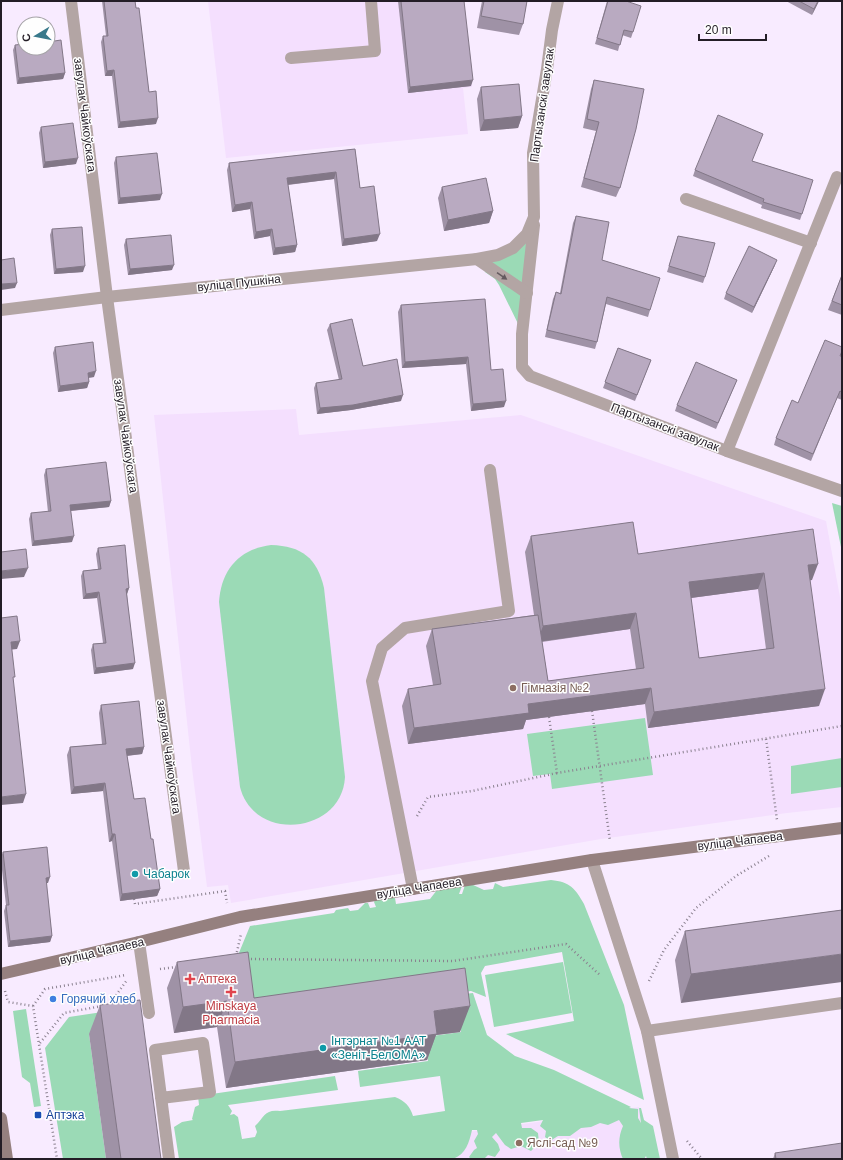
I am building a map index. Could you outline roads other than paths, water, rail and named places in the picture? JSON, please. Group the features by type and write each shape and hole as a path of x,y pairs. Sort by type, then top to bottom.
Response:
{"street":[{"name":"завулак Чайкоўскага","path":"71,1 107,296 184,871"},
{"path":"290,58 376,51 371,1"},
{"name":"Партызанскі завулак","path":"558,1 552,30 548,69 533,154 534,218 522,334 522,367 530,376 727,451 842,491"},
{"path":"727,451 837,177"},
{"path":"686,199 811,243"},
{"name":"Партызанскі завулак","path":"477,259 498,255 513,248 528,234 534,218"},
{"name":"вуліца Пушкіна","path":"1,310 107,296 477,259"},
{"path":"477,259 527,293"},
{"path":"413,889 372,681 382,648 405,628 509,611 490,470"},
{"name":"вуліца Чапаева","path":"1,974 240,917 592,860 842,828"},
{"path":"592,860 647,1031 673,1159"},
{"path":"139,942 149,1013"},
{"path":"647,1031 842,1003"},
{"path":"161,1098 210,1092 203,1043 155,1050 161,1098 169,1159"},
{"path":"1,1118 7,1159"}],"place":[{"name":"Гімназія №2","path":"513,688"},
{"name":"Чабарок","path":"135,874"},
{"name":"Аптека","path":"190,979"},
{"name":"Minskaya Pharmacia","path":"231,992"},
{"name":"Горячий хлеб","path":"53,999"},
{"name":"Інтэрнат №1 ААТ «Зеніт-БелОМА»","path":"323,1048"},
{"name":"Аптэка","path":"38,1115"},
{"name":"Яслі-сад №9","path":"519,1143"}]}
